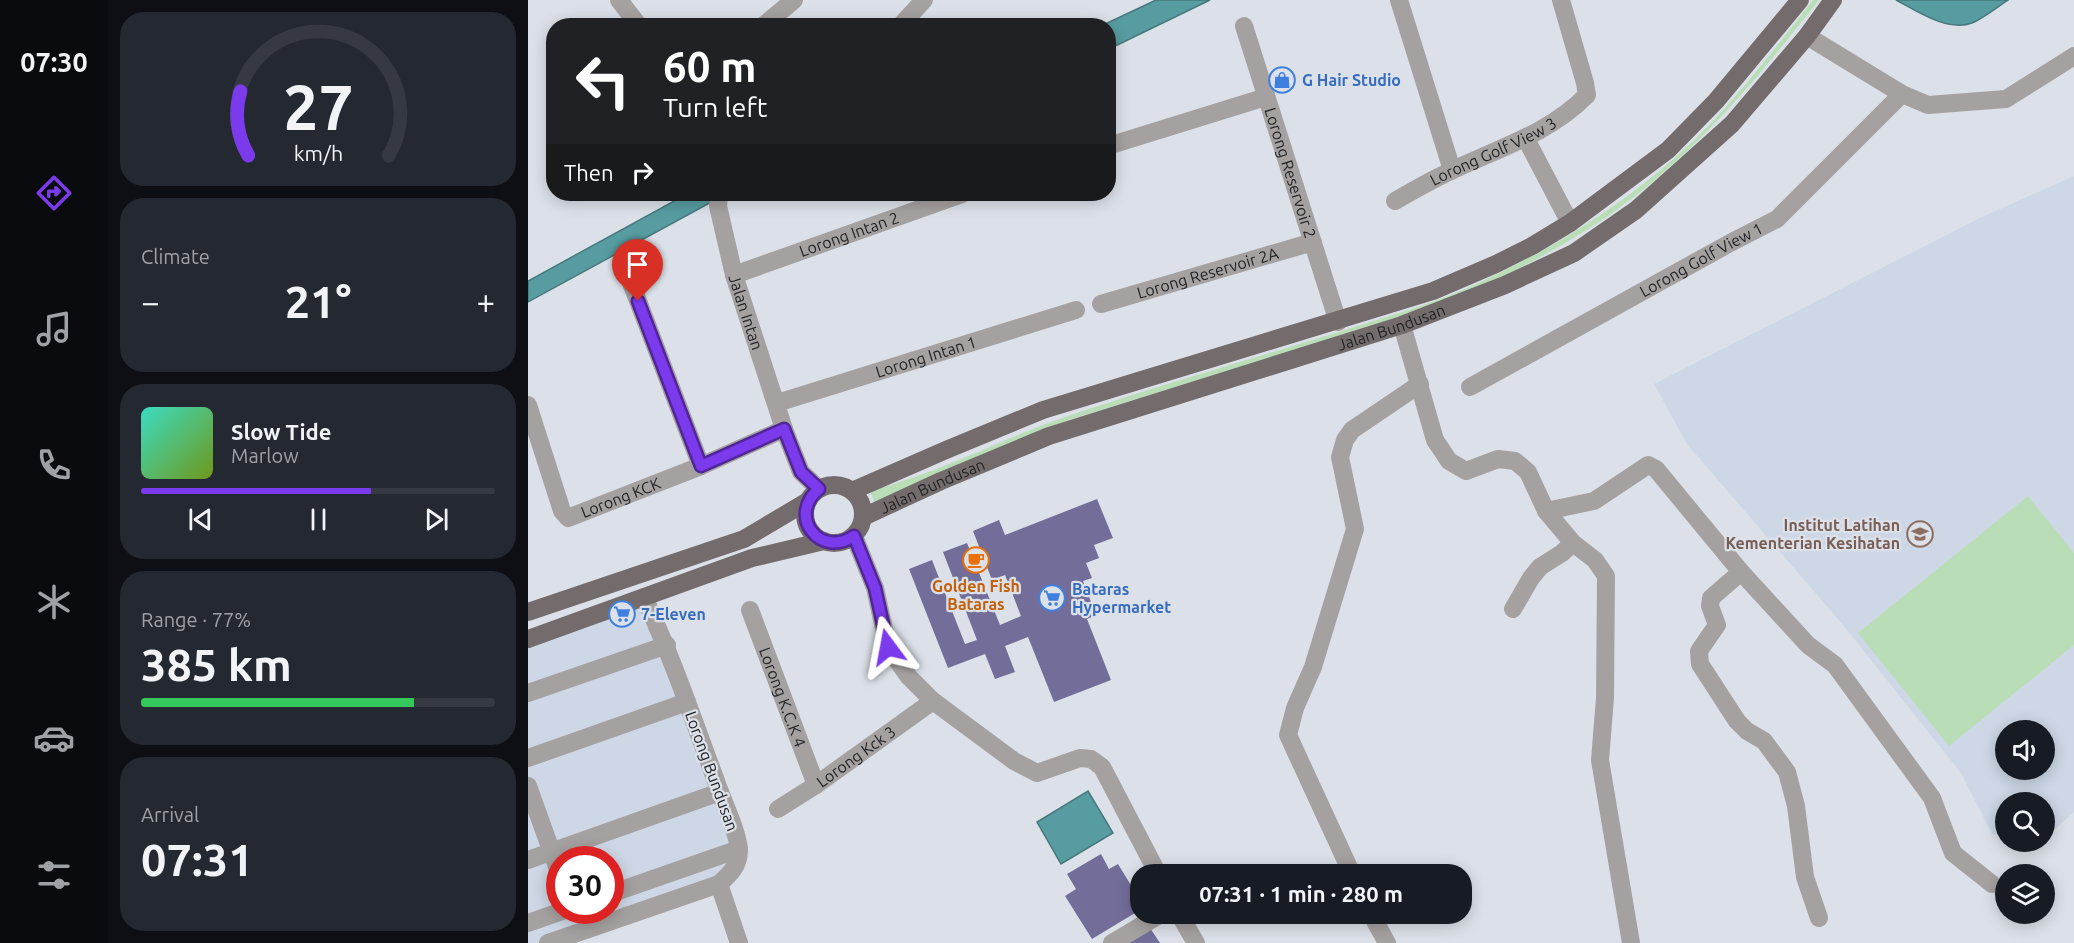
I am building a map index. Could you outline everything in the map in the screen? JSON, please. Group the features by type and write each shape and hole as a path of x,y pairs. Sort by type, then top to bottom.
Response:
{"main road":[{"name":"Jalan Bundusan","path":"852,491 1043,410 1338,322 1433,291 1532,246 1570,223 1668,150 1716,100 1800,0"},
{"name":"Jalan Bundusan","path":"863,517 1048,436 1402,324 1505,285 1574,253 1636,210 1732,124 1807,36 1833,0"},
{"path":"528,612 744,539 813,495 836,485 852,491 859,498 863,507 863,517 858,530 854,536 839,543 824,541 752,558 528,639"},
{"path":"813,495 805,511 806,520 809,529 824,541"}],"street":[{"path":"619,0 633,18"},
{"path":"773,18 794,0"},
{"path":"907,18 924,0"},
{"path":"1399,0 1452,170"},
{"name":"Lorong Golf View 3","path":"1395,201 1452,170 1526,139 1572,110 1587,95 1586,83 1561,0"},
{"name":"Lorong Reservoir 2","path":"1244,26 1338,322"},
{"path":"1807,36 1902,94 1928,105 2006,99 2074,56"},
{"name":"Lorong Golf View 1","path":"1470,387 1777,219 1902,94"},
{"path":"1116,144 1266,97"},
{"path":"1526,139 1570,223"},
{"name":"Jalan Intan","path":"718,201 734,275 784,429 813,495"},
{"name":"Lorong Intan 2","path":"734,275 942,201"},
{"name":"Lorong Reservoir 2A","path":"1101,304 1313,242"},
{"path":"630,280 701,466"},
{"name":"Lorong Intan 1","path":"777,403 1076,310"},
{"path":"1402,324 1435,440 1449,460 1466,471 1498,459 1515,461 1528,472 1546,511 1574,543 1595,560 1606,576 1605,698 1600,760 1631,943"},
{"path":"1347,864 1288,735 1355,529 1340,457 1345,440 1352,430 1420,384"},
{"name":"Lorong KCK","path":"528,405 562,511 568,518 701,466 784,429"},
{"path":"1546,511 1594,501 1648,465 1656,469 1741,572 1808,645 1836,665 1932,798 1953,853 1992,884"},
{"path":"854,536 875,588 888,647 909,677 933,701 1014,760 1037,773 1080,758 1091,759 1102,767 1153,864"},
{"path":"1513,609 1540,567 1574,543"},
{"path":"1741,572 1711,598 1710,606 1717,625 1699,651 1700,664 1737,721 1747,731 1764,741 1786,772 1796,806 1805,877 1819,918"},
{"name":"Lorong Bundusan","path":"644,597 667,645 739,849 738,861 733,872 719,884"},
{"name":"Lorong K.C.K 4","path":"750,610 816,785"},
{"path":"528,693 667,645"},
{"name":"Lorong Kck 3","path":"778,809 816,785 933,701"},
{"path":"528,758 687,702"},
{"path":"528,786 549,846"},
{"path":"565,846 720,792"},
{"path":"624,889 739,849"},
{"path":"528,860 546,853"},
{"path":"548,943 719,884 739,943"},
{"path":"528,923 546,917"},
{"path":"578,924 581,932"},
{"path":"1112,943 1144,924"},
{"path":"1185,924 1196,943"},
{"path":"1377,924 1387,943"}],"shaded area":[{"name":"Institut Latihan Kementerian Kesihatan","path":"2074,176 2074,812 2055,829 2055,792 1995,792 1995,834 1992,834 1961,773 1843,625 1687,444 1654,384 1980,218"},
{"path":"644,597 737,842 733,872 624,914 624,846 546,846 546,924 598,924 548,943 528,943 528,639"}],"green space":[{"path":"1813,0 1819,0 1758,76 1716,123 1644,189 1561,246 1469,292 1392,321 1069,420 1028,436 877,508 870,491 929,472 1077,413 1423,305 1465,289 1549,247 1602,214 1677,156 1732,101"},
{"path":"2028,496 2074,553 2074,645 1949,746 1858,633"}],"water":[{"path":"1156,0 1210,0 1116,46 1116,19"},
{"path":"1896,0 2008,0 1977,21 1953,25 1932,19"},
{"path":"674,201 713,201 528,302 528,281"},
{"path":"1088,791 1113,833 1061,864 1037,822"}],"building":[{"name":"Bataras Hypermarket","path":"1097,499 1113,538 1094,545 1099,558 1086,563 1092,578 1083,581 1096,615 1087,619 1111,680 1054,702 1028,637 1005,646 1015,672 995,679 985,654 948,668 909,569 932,560 965,644 977,640 943,552 967,543 1000,625 1021,616 1005,575 992,580 973,531 999,520 1005,535"},
{"path":"1101,854 1109,869 1118,864 1130,884 1130,916 1092,939 1065,896 1076,889 1067,874"},
{"path":"1148,925 1160,943 1120,943"}],"place":[{"name":"G Hair Studio","path":"1282,80"},
{"name":"Institut Latihan Kementerian Kesihatan","path":"1920,534"},
{"name":"Golden Fish Bataras","path":"976,560"},
{"name":"Bataras Hypermarket","path":"1052,598"},
{"name":"7-Eleven","path":"622,614"}],"route":[{"path":"638,301 701,466 784,429 801,472 819,489 808,501 805,511 809,529 816,536 831,543 839,543 854,536 875,588 888,647"}]}
